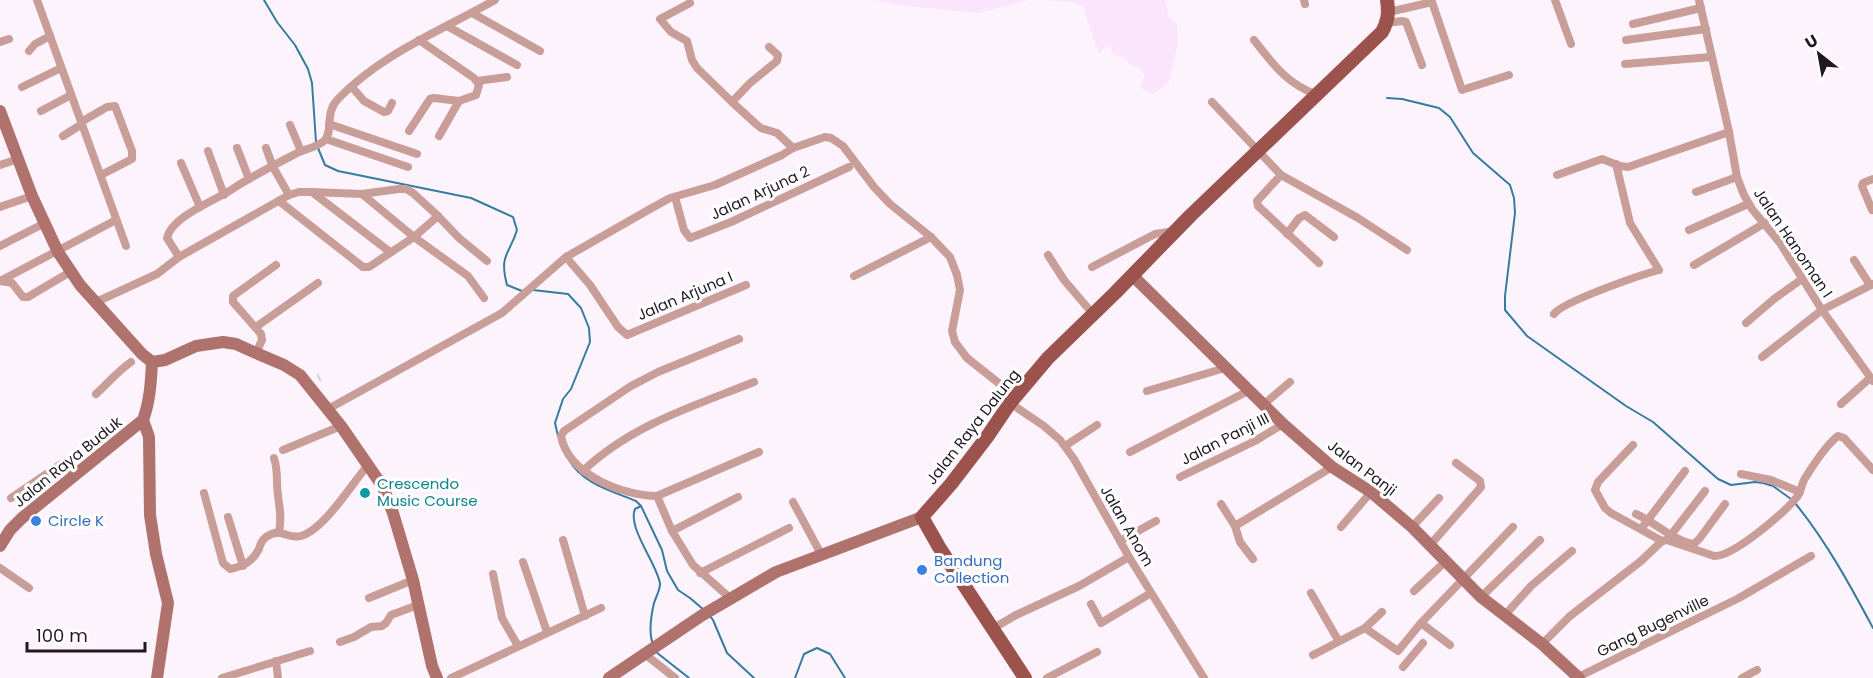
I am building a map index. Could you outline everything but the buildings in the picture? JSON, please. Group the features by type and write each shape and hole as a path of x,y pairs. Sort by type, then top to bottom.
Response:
{"main road":[{"name":"Jalan Raya Dalung","path":"922,517 951,484 1013,400 1048,358 1258,150 1373,41 1388,12"},
{"path":"922,517 1025,678"}],"street":[{"path":"37,0 126,246"},
{"path":"324,141 330,109 352,87 402,49 495,0"},
{"path":"1555,0 1571,44"},
{"path":"1388,12 1432,2 1462,90 1509,75"},
{"path":"690,3 660,19 671,32 687,41 692,60 697,68 732,102 761,128 777,133 793,148"},
{"path":"1633,24 1700,4"},
{"name":"Jalan Hanoman I","path":"1700,4 1737,177 1749,204 1780,243 1822,310 1872,380"},
{"path":"1388,12 1406,22 1422,65"},
{"path":"472,13 540,51"},
{"path":"447,26 517,65"},
{"path":"1626,40 1706,29"},
{"path":"29,51 35,44 50,36"},
{"path":"0,42 9,39"},
{"path":"409,131 430,99 459,102 476,95 479,89 477,81 419,40"},
{"path":"1254,40 1279,72 1292,84 1316,94"},
{"path":"732,102 750,83 777,61 778,56 769,47"},
{"path":"1625,64 1712,57"},
{"path":"22,87 61,68"},
{"path":"477,81 507,77"},
{"path":"352,87 364,101 384,112 388,111 392,103"},
{"path":"41,111 71,96"},
{"path":"439,136 459,102"},
{"path":"1212,102 1281,174 1358,218 1407,250"},
{"path":"63,136 107,107 115,106 129,141 132,159 101,175"},
{"path":"0,111 32,196 70,272 94,303 152,362 165,360 196,346 212,343 236,344 296,371 328,409 383,487 388,499 413,580 437,678"},
{"path":"329,124 417,154"},
{"path":"290,125 301,151"},
{"path":"1557,175 1602,159 1628,167 1729,132"},
{"path":"328,409 502,313 542,275 593,240 675,197 715,185 793,148 825,137 837,141 890,204 931,237 854,276"},
{"path":"179,257 167,235 174,225 249,179 324,141 408,167"},
{"path":"237,148 249,179"},
{"path":"266,148 273,167 289,195"},
{"path":"208,151 224,195"},
{"path":"0,165 18,159"},
{"path":"181,163 200,207"},
{"path":"1554,314 1558,308 1577,299 1659,270 1630,223 1616,164"},
{"name":"Jalan Arjuna 2","path":"675,197 684,230 690,238 849,167"},
{"path":"1281,174 1257,203 1319,263"},
{"path":"1696,192 1737,177"},
{"path":"1872,210 1862,186 1863,183 1873,179"},
{"path":"94,303 157,274 179,257 289,195 299,192 362,194 406,189 487,261"},
{"path":"312,192 390,252"},
{"path":"362,194 414,237 468,276 484,298"},
{"path":"0,207 32,196"},
{"path":"279,201 363,267 369,267 414,237 438,216"},
{"path":"1689,230 1749,204"},
{"path":"1287,234 1299,218 1305,215 1334,237"},
{"path":"0,281 116,220"},
{"path":"1694,266 1765,223"},
{"path":"0,246 45,224"},
{"path":"1092,267 1155,234 1175,231"},
{"name":"Jalan Anom","path":"931,237 950,257 957,275 960,290 952,331 955,342 967,358 1065,446 1129,557 1204,678"},
{"path":"1048,255 1064,280 1093,314"},
{"name":"Jalan Arjuna I","path":"566,257 590,285 618,327 627,335 746,285"},
{"path":"1762,357 1822,310 1872,284 1854,260"},
{"path":"256,352 262,338 256,327 234,302 233,296 276,265"},
{"path":"0,281 12,284 23,297 28,297 70,272"},
{"name":"Jalan Panji","path":"1132,275 1283,424 1332,467 1371,492 1412,527 1481,597 1542,644 1579,678"},
{"path":"1746,323 1802,279"},
{"path":"256,327 318,283"},
{"path":"739,339 658,372 631,386 564,431 561,436 562,444 572,460 583,471 629,493 657,496 759,452"},
{"path":"96,394 120,369 131,362"},
{"name":"Jalan Raya Buduk","path":"0,546 16,523 76,473 120,441 143,420 151,389 152,362"},
{"path":"1147,392 1225,368"},
{"path":"1841,404 1872,380"},
{"path":"583,471 629,435 655,421 753,382"},
{"path":"1263,405 1290,382"},
{"path":"1130,452 1248,391"},
{"path":"143,420 149,437 150,515 156,554 168,603 157,678"},
{"name":"Jalan Panji III","path":"1180,477 1255,441 1283,424"},
{"path":"1065,446 1097,425"},
{"path":"283,450 341,426"},
{"path":"1634,445 1598,482 1595,490 1605,508 1641,529 1691,550 1719,557 1737,548 1790,505 1799,494 1804,479 1838,436 1844,438 1871,464"},
{"path":"274,458 278,472 277,483 282,514 279,531"},
{"path":"1431,544 1481,487 1480,481 1456,463"},
{"path":"11,498 61,464 76,473"},
{"path":"204,494 223,563 230,569 243,566 251,561 265,538 279,531 303,536 331,514 364,470 369,467"},
{"path":"1235,526 1332,467"},
{"path":"1641,529 1685,471"},
{"path":"1741,474 1771,480 1799,494"},
{"path":"1542,644 1570,615 1667,539 1705,491"},
{"path":"1341,527 1371,492"},
{"path":"657,496 672,531 685,553 700,573 730,598"},
{"path":"672,531 738,497"},
{"path":"1412,527 1439,498"},
{"path":"793,502 821,554"},
{"path":"1221,504 1235,526 1239,542 1253,559"},
{"path":"1636,514 1648,519 1667,539 1694,544 1725,504"},
{"name":"Jalan Raya Dalung","path":"609,678 701,616 776,572 922,517"},
{"path":"228,518 243,566"},
{"path":"1120,541 1156,521"},
{"path":"1398,651 1421,623 1513,526"},
{"path":"700,573 789,528"},
{"path":"562,540 585,616"},
{"path":"1481,597 1540,540"},
{"path":"1506,615 1531,586 1572,551"},
{"name":"Gang Bugenville","path":"1579,678 1739,598 1811,556"},
{"path":"992,629 1016,615 1079,586 1129,557"},
{"path":"522,561 548,632"},
{"path":"1414,591 1446,561"},
{"path":"0,568 29,588"},
{"path":"493,574 502,618 518,646"},
{"path":"369,598 413,580"},
{"path":"1091,604 1101,623 1151,592"},
{"path":"1311,593 1338,640"},
{"path":"340,642 351,639 371,627 382,626 391,615 418,605"},
{"path":"451,678 601,608"},
{"path":"1313,655 1365,628 1382,612"},
{"path":"1421,623 1450,645"},
{"path":"1365,628 1398,651 1406,664 1423,643"},
{"path":"222,678 310,651"},
{"path":"1047,678 1097,652"},
{"path":"646,655 675,678"},
{"path":"276,661 278,678"},
{"path":"1742,678 1757,670"}],"shaded area":[{"path":"875,0 1030,0 979,13 897,5"},
{"path":"1040,0 1165,0 1169,18 1177,23 1178,44 1169,83 1152,94 1140,88 1145,76 1141,70 1131,65 1125,58 1112,54 1110,46 1104,48 1099,54 1083,7 1074,2"}],"waterway":[{"path":"264,0 295,45 308,69 312,83 316,142"},
{"path":"1387,98 1402,99 1439,108 1450,117 1473,153 1510,185 1515,213 1505,310 1527,336 1626,406 1653,422 1718,479 1731,485 1763,483 1773,486 1791,499"},
{"path":"318,148 325,165 338,171 471,198 513,217 517,230 504,267 507,285 522,291"},
{"path":"533,290 568,294 581,308 589,328 590,342 571,389 563,399 555,423 558,436"},
{"path":"569,460 590,481 636,501 641,506 662,550 667,571 678,590 704,610"},
{"path":"1795,503 1827,548 1873,628"},
{"path":"641,506 635,509 635,526 660,584 651,619 653,644"},
{"path":"710,616 727,653 754,678"},
{"path":"795,678 804,654 817,648 830,654 845,678"},
{"path":"656,652 689,678"}],"place":[{"name":"Crescendo Music Course","path":"365,493"},
{"name":"Circle K","path":"36,521"},
{"name":"Bandung Collection","path":"922,570"}]}
